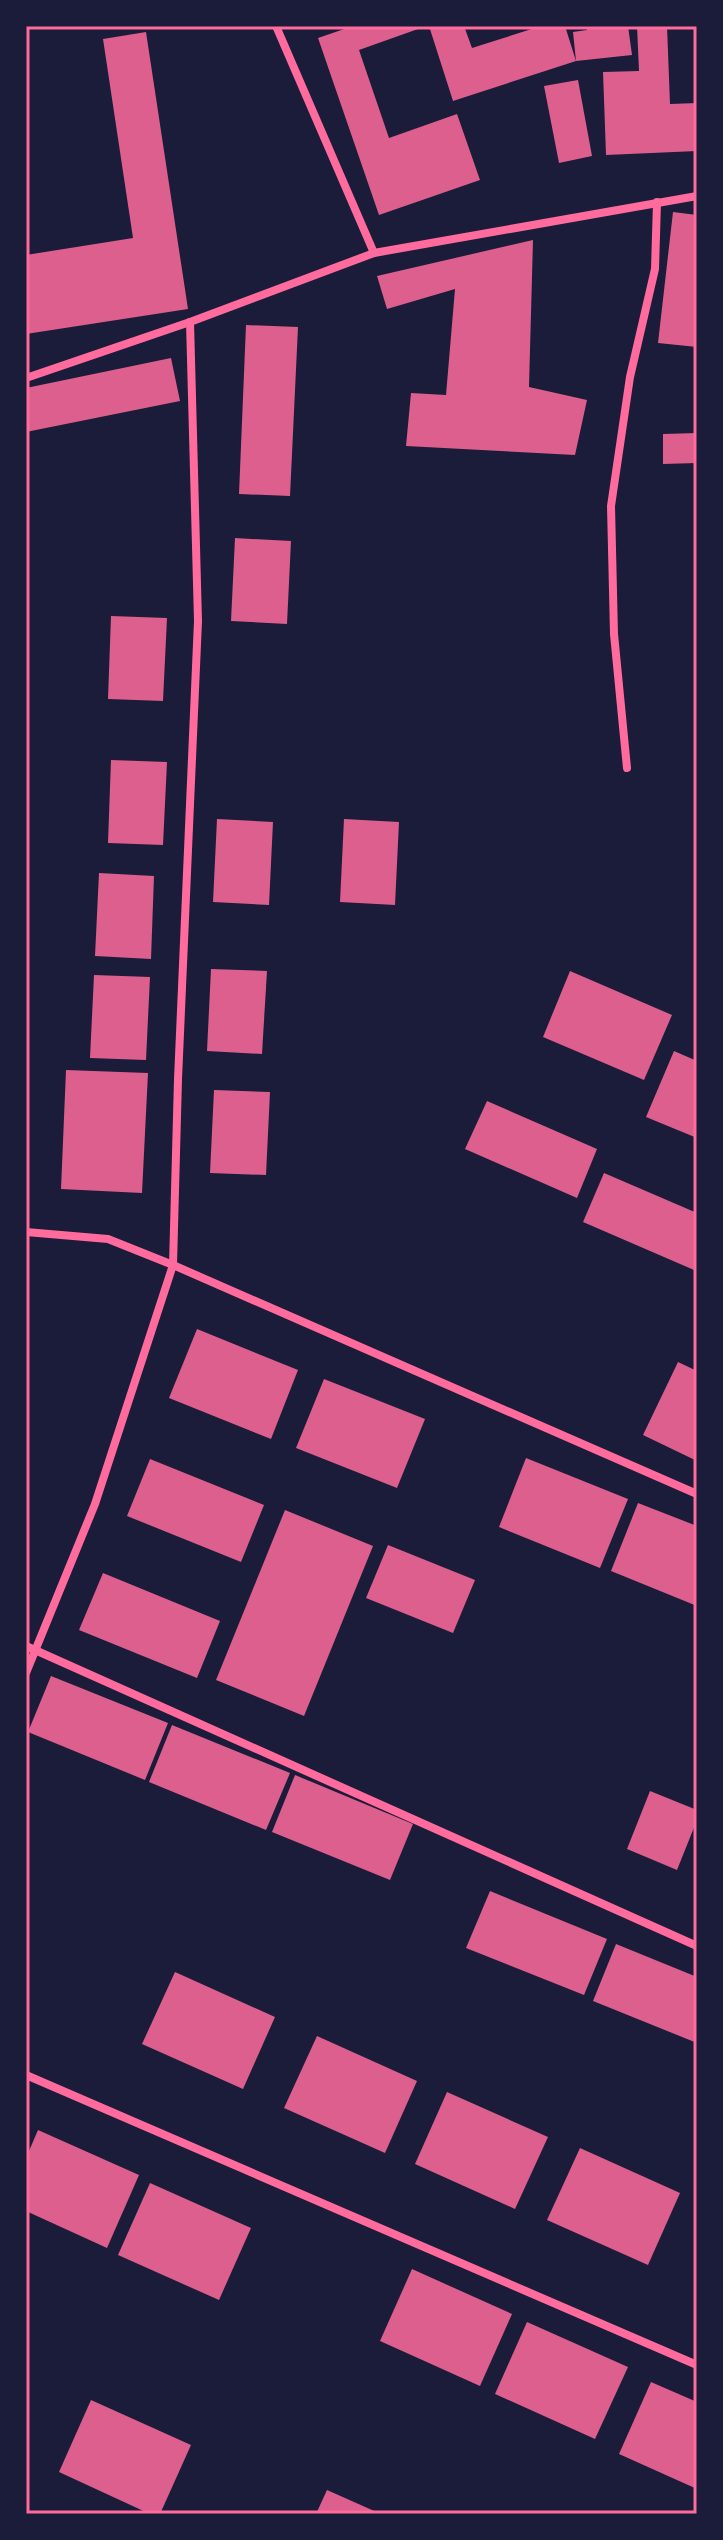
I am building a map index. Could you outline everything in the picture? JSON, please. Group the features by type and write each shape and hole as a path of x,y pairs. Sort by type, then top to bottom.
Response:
{"street":[{"path":"276,26 374,253"},
{"path":"26,378 190,322 374,253 697,196"},
{"path":"627,768 614,634 611,506 630,377 655,269 657,202"},
{"path":"26,1673 95,1504 173,1265 198,621 190,322"},
{"path":"26,1232 108,1239 697,1494"},
{"path":"26,1646 697,1946"},
{"path":"26,2075 697,2365"}],"building":[{"path":"353,26 417,26 418,29 359,50 389,138 457,114 480,180 379,215 318,38"},
{"path":"429,26 464,26 472,48 541,26 565,26 576,61 453,101"},
{"path":"587,26 628,26 632,55 576,61 573,32 587,30"},
{"path":"637,26 667,26 670,104 697,103 697,151 606,155 603,72 639,71"},
{"path":"146,32 188,309 26,334 26,255 133,238 103,39"},
{"path":"578,80 592,156 559,163 544,86"},
{"path":"673,212 697,215 697,347 658,343"},
{"path":"533,240 529,387 587,400 575,455 406,446 411,393 446,395 455,289 387,309 377,276"},
{"path":"246,325 298,327 290,496 239,494"},
{"path":"171,358 180,401 26,432 26,388"},
{"path":"697,433 697,463 663,464 663,434"},
{"path":"235,538 291,541 287,624 231,621"},
{"path":"111,616 167,618 163,701 108,699"},
{"path":"111,760 167,762 163,845 108,843"},
{"path":"217,819 273,822 269,905 213,902"},
{"path":"344,819 399,822 395,905 340,902"},
{"path":"99,873 154,876 151,959 95,956"},
{"path":"211,969 267,971 262,1054 207,1051"},
{"path":"570,971 672,1015 644,1080 543,1037"},
{"path":"94,975 150,977 146,1060 90,1058"},
{"path":"674,1051 697,1061 697,1138 646,1117"},
{"path":"66,1070 148,1073 142,1193 61,1189"},
{"path":"214,1090 270,1092 266,1175 210,1173"},
{"path":"487,1101 597,1149 577,1198 465,1149"},
{"path":"604,1173 697,1213 697,1263 694,1270 583,1222"},
{"path":"197,1329 298,1370 271,1439 169,1398"},
{"path":"678,1362 697,1371 697,1461 643,1435"},
{"path":"324,1379 425,1419 397,1488 296,1448"},
{"path":"526,1458 628,1499 600,1568 499,1527"},
{"path":"150,1459 264,1505 241,1562 127,1516"},
{"path":"638,1503 697,1526 697,1606 611,1571"},
{"path":"285,1510 373,1546 304,1716 216,1680"},
{"path":"388,1545 475,1580 453,1633 366,1598"},
{"path":"103,1573 220,1621 197,1678 79,1630"},
{"path":"51,1676 168,1723 145,1780 28,1732"},
{"path":"172,1725 290,1773 266,1830 149,1782"},
{"path":"295,1775 413,1824 390,1880 272,1832"},
{"path":"650,1791 697,1810 697,1820 677,1870 627,1849"},
{"path":"490,1891 607,1939 584,1995 466,1948"},
{"path":"616,1944 697,1977 697,2043 593,2001"},
{"path":"175,1972 275,2017 243,2089 142,2044"},
{"path":"317,2036 417,2081 385,2153 284,2108"},
{"path":"447,2092 548,2137 515,2209 415,2164"},
{"path":"38,2130 139,2175 107,2248 26,2211 26,2158"},
{"path":"580,2148 680,2193 648,2265 547,2220"},
{"path":"150,2183 251,2228 219,2300 118,2255"},
{"path":"412,2269 512,2314 480,2386 380,2341"},
{"path":"527,2322 628,2367 595,2439 495,2394"},
{"path":"651,2382 697,2402 697,2489 619,2454"},
{"path":"91,2400 191,2445 160,2514 150,2514 59,2472"},
{"path":"327,2490 381,2514 316,2514"}]}
